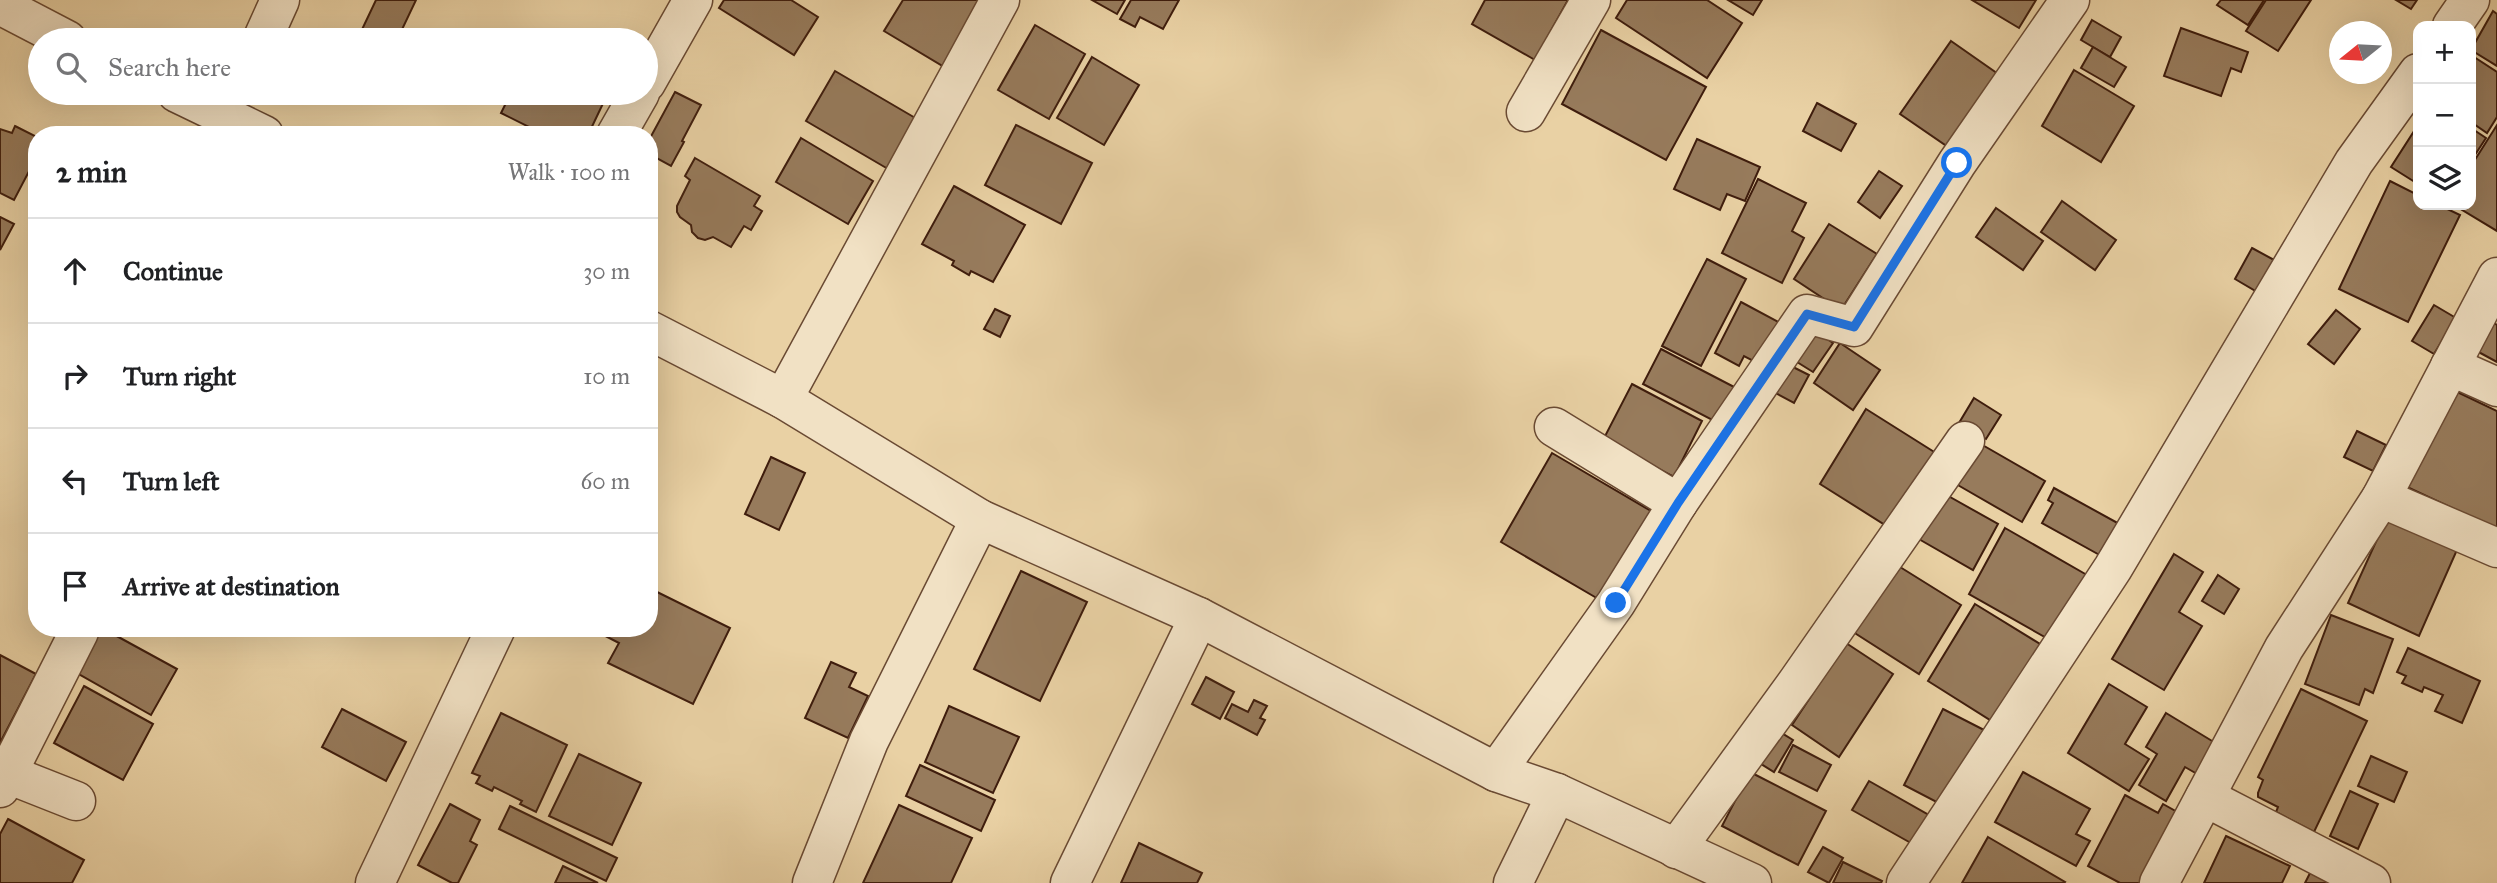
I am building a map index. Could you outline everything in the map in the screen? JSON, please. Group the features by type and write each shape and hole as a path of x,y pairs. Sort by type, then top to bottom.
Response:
{"street":[{"path":"267,28 280,0"},
{"path":"658,62 693,0"},
{"path":"783,399 1000,0"},
{"path":"1525,112 1591,0"},
{"path":"1496,772 1616,603 1678,503 1807,314 1854,327 1957,163 2070,0"},
{"path":"2455,21 2470,0"},
{"path":"0,5 44,28"},
{"path":"1906,883 2113,568 2354,162 2413,80"},
{"path":"232,105 254,126"},
{"path":"622,126 633,105"},
{"path":"2159,883 2284,648 2381,498 2497,277"},
{"path":"658,335 783,399 980,519 1199,617 1496,772 1557,793 1686,863 1752,883"},
{"path":"2450,366 2497,387"},
{"path":"1554,427 1678,503"},
{"path":"1686,863 1806,670 1965,441"},
{"path":"2381,498 2497,548"},
{"path":"812,883 869,741 980,519"},
{"path":"1070,883 1199,617"},
{"path":"76,637 2,778 76,801"},
{"path":"376,883 492,637"},
{"path":"1513,883 1557,793"},
{"path":"2205,797 2371,883"}],"building":[{"path":"376,0 416,0 403,28 363,28"},
{"path":"724,0 791,0 818,17 794,55 719,8"},
{"path":"903,0 990,0 951,71 884,31"},
{"path":"1092,0 1125,0 1117,14"},
{"path":"1131,0 1179,0 1163,29 1140,17 1135,27 1120,19"},
{"path":"1485,0 1568,0 1535,60 1472,24"},
{"path":"1627,0 1707,0 1742,23 1707,78 1616,18"},
{"path":"1728,0 1762,0 1753,15"},
{"path":"1972,0 2036,0 2019,28"},
{"path":"2221,0 2264,0 2248,25 2217,5"},
{"path":"2266,0 2311,0 2278,51 2246,31"},
{"path":"2396,0 2417,0 2411,9"},
{"path":"2493,11 2497,14 2497,66 2476,53 2476,41"},
{"path":"2092,20 2121,37 2110,57 2081,40"},
{"path":"1035,25 1085,54 1049,119 998,90"},
{"path":"2181,28 2248,52 2241,72 2231,68 2221,96 2164,76"},
{"path":"1601,30 1706,87 1666,160 1562,104"},
{"path":"1951,41 2001,76 1951,149 1900,114"},
{"path":"2093,47 2126,67 2114,87 2081,68"},
{"path":"1092,57 1139,85 1104,145 1057,118"},
{"path":"2476,58 2497,72 2497,117 2487,133 2476,125"},
{"path":"2074,70 2134,106 2101,162 2042,126"},
{"path":"835,71 929,126 900,176 806,121"},
{"path":"675,92 701,105 671,166 658,159 657,126"},
{"path":"1817,103 1856,124 1841,151 1803,131"},
{"path":"505,105 602,105 592,126 527,126 501,113"},
{"path":"1016,125 1092,163 1061,224 985,185"},
{"path":"2497,125 2497,231 2462,210 2476,210 2476,158"},
{"path":"15,126 28,132 28,173 14,200 0,193 0,129 12,133"},
{"path":"2476,131 2486,138 2476,153"},
{"path":"2413,133 2413,181 2391,167"},
{"path":"801,138 873,181 848,224 776,182"},
{"path":"1697,139 1760,167 1745,201 1727,194 1720,210 1674,189"},
{"path":"695,158 760,196 754,206 762,211 751,230 744,226 731,247 713,237 705,240 698,238 692,232 691,225 677,212 677,206 690,180 685,176"},
{"path":"1879,171 1902,186 1880,218 1858,202"},
{"path":"1758,179 1806,203 1792,231 1804,238 1782,283 1722,253"},
{"path":"2390,181 2413,192 2413,210 2450,210 2460,215 2408,322 2339,289"},
{"path":"954,186 1025,225 993,282 971,271 969,275 952,265 954,261 922,244"},
{"path":"2062,201 2116,240 2095,270 2041,232"},
{"path":"1996,208 2043,241 2023,270 1976,237"},
{"path":"0,217 14,224 0,250"},
{"path":"1829,224 1877,254 1841,310 1794,279"},
{"path":"2252,248 2276,261 2259,293 2235,279"},
{"path":"1707,259 1746,279 1701,366 1662,346"},
{"path":"1741,302 1784,325 1763,366 1744,356 1739,366 1715,353"},
{"path":"2434,305 2456,318 2434,354 2412,341"},
{"path":"995,309 1010,316 1000,337 984,329"},
{"path":"2336,310 2360,329 2334,364 2308,344"},
{"path":"2489,320 2497,325 2497,362 2473,349"},
{"path":"1810,327 1833,343 1813,372 1789,357"},
{"path":"1840,343 1880,370 1853,410 1814,383"},
{"path":"1661,349 1738,389 1720,424 1643,384"},
{"path":"1785,363 1809,375 1794,403 1770,390"},
{"path":"1632,384 1702,421 1674,477 1603,440"},
{"path":"2451,389 2497,411 2497,529 2405,486"},
{"path":"1974,398 2001,415 1986,439 1959,423"},
{"path":"1866,409 1939,455 1893,530 1820,484"},
{"path":"2357,431 2386,445 2373,471 2344,457"},
{"path":"1979,443 2045,481 2022,522 1956,484"},
{"path":"1552,453 1651,511 1600,600 1501,542"},
{"path":"771,457 805,473 779,530 745,514"},
{"path":"2054,488 2123,526 2105,558 2042,523 2053,503 2048,500"},
{"path":"1943,493 1998,524 1973,570 1917,538"},
{"path":"2390,511 2460,543 2419,636 2348,603"},
{"path":"2005,528 2087,575 2050,640 1969,594"},
{"path":"2174,554 2203,572 2179,612 2202,626 2164,690 2112,659"},
{"path":"1892,562 1961,605 1919,674 1850,630"},
{"path":"1021,571 1087,602 1040,701 974,669"},
{"path":"2218,575 2239,589 2224,614 2202,601"},
{"path":"658,592 730,628 693,704 608,663 619,643 607,637 658,637"},
{"path":"1975,604 2045,647 1998,725 1928,681"},
{"path":"2331,615 2393,639 2373,693 2365,689 2359,705 2305,684"},
{"path":"97,637 118,637 177,669 151,715 77,673"},
{"path":"1846,643 1893,674 1839,757 1792,725"},
{"path":"2408,648 2480,681 2462,723 2435,711 2443,695 2424,687 2422,692 2402,683 2406,676 2397,672"},
{"path":"0,655 36,674 0,743"},
{"path":"831,662 856,673 849,687 868,696 848,738 805,718"},
{"path":"1206,677 1234,692 1220,719 1192,704"},
{"path":"2109,684 2147,707 2125,744 2149,759 2129,791 2068,753"},
{"path":"84,686 153,724 123,780 54,743"},
{"path":"2301,689 2367,721 2314,832 2276,812 2278,807 2258,797 2263,780 2258,777"},
{"path":"1254,700 1267,706 1260,718 1265,720 1257,735 1225,718 1232,704 1248,712"},
{"path":"949,706 1019,737 993,793 925,762"},
{"path":"342,709 406,742 386,781 322,747"},
{"path":"1943,709 1988,732 1948,808 1904,785"},
{"path":"501,713 567,745 536,812 520,804 522,801 494,787 492,791 476,783 480,776 472,773"},
{"path":"2166,713 2222,747 2204,778 2185,767 2166,801 2139,785 2157,754 2146,747"},
{"path":"1772,727 1793,740 1774,772 1753,759"},
{"path":"1793,745 1831,765 1817,791 1779,772"},
{"path":"579,754 641,783 612,845 549,816"},
{"path":"2371,756 2407,772 2394,802 2358,786"},
{"path":"920,765 995,800 981,831 906,796"},
{"path":"1750,772 1826,811 1798,865 1722,826"},
{"path":"2023,772 2090,809 2076,834 2090,841 2076,866 1995,822"},
{"path":"1869,781 1934,818 1918,847 1852,810"},
{"path":"2350,791 2378,804 2358,849 2330,836"},
{"path":"2125,795 2158,813 2163,804 2186,817 2151,883 2120,883 2088,866"},
{"path":"450,804 480,820 470,841 477,845 458,883 452,883 418,865"},
{"path":"899,805 972,838 951,883 863,883"},
{"path":"510,806 617,858 606,881 499,829"},
{"path":"8,819 84,860 72,883 0,883 0,834"},
{"path":"2226,836 2290,866 2282,883 2204,883"},
{"path":"1988,837 2065,882 1962,883"},
{"path":"1139,843 1202,873 1197,883 1121,883"},
{"path":"1823,847 1843,858 1829,883 1808,872"},
{"path":"1843,862 1882,881 1881,883 1833,883"},
{"path":"563,866 598,883 555,883"},
{"path":"2312,869 2341,883 2305,883"}],"route":[{"path":"1616,603 1678,503 1807,314 1854,327 1957,163"}]}
